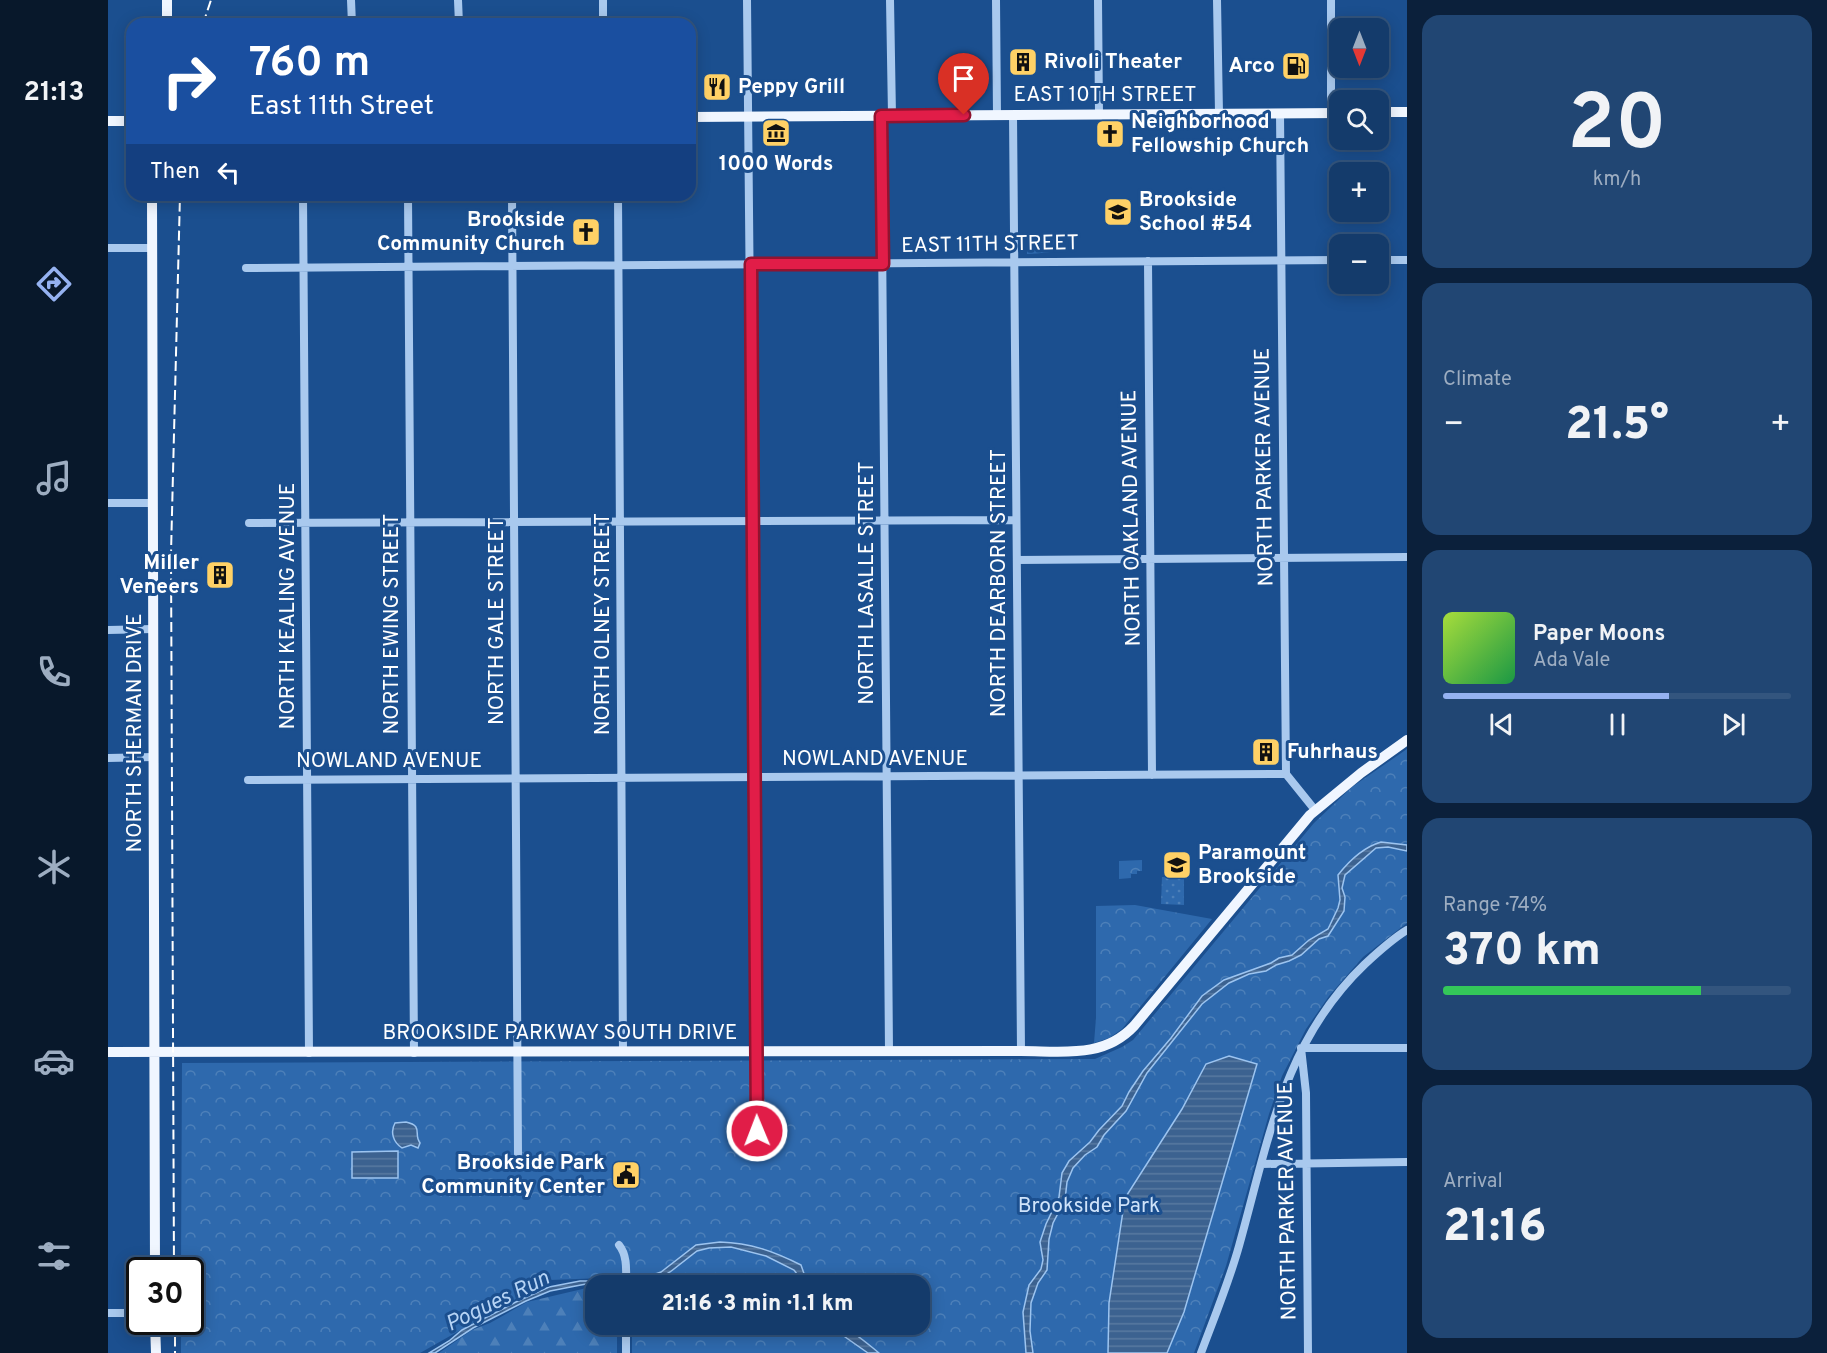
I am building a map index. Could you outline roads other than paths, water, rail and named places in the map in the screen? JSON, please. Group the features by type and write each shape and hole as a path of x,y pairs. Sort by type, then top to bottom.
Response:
{"main road":[{"path":"167,0 167,18"},
{"path":"1389,112 1407,112"},
{"name":"EAST 10TH STREET","path":"696,117 1329,113"},
{"path":"108,121 126,121"},
{"name":"NORTH SHERMAN DRIVE","path":"152,201 155,1257"},
{"name":"BROOKSIDE PARKWAY SOUTH DRIVE","path":"108,1052 1021,1052 1093,1050 1108,1045 1126,1034 1315,810 1407,740"},
{"path":"155,1335 156,1353"}],"street":[{"path":"351,0 351,18"},
{"path":"458,0 459,18"},
{"path":"603,0 603,18"},
{"path":"747,0 758,1153"},
{"name":"NORTH LASALLE STREET","path":"889,1051 883,264 890,0"},
{"path":"996,0 997,115"},
{"path":"1098,0 1099,114"},
{"path":"1217,0 1219,113"},
{"path":"1331,0 1334,90"},
{"name":"NORTH PARKER AVENUE","path":"1280,113 1286,774"},
{"name":"NORTH DEARBORN STREET","path":"1013,115 1021,1052"},
{"name":"NORTH KEALING AVENUE","path":"303,201 309,1053"},
{"name":"NORTH EWING STREET","path":"408,201 414,1053"},
{"name":"NORTH GALE STREET","path":"512,201 518,1154"},
{"name":"NORTH OLNEY STREET","path":"618,201 623,1052"},
{"path":"108,248 152,248"},
{"name":"EAST 11TH STREET","path":"246,268 1329,260"},
{"path":"1389,260 1407,260"},
{"name":"NORTH OAKLAND AVENUE","path":"1148,261 1152,775"},
{"path":"108,503 153,503"},
{"path":"249,523 1016,520"},
{"path":"1017,560 1407,557"},
{"path":"108,630 153,629"},
{"path":"108,758 154,757"},
{"path":"1286,774 1315,810"},
{"name":"NOWLAND AVENUE","path":"248,780 1286,774"},
{"path":"1201,1353 1238,1250 1285,1086 1301,1048 1344,986 1376,954 1407,930"},
{"path":"1301,1048 1407,1048"},
{"name":"NORTH PARKER AVENUE","path":"1301,1048 1306,1093 1308,1353"},
{"path":"1261,1164 1407,1162"},
{"path":"619,1245 624,1251 626,1275"},
{"path":"108,1313 126,1313"},
{"path":"626,1335 626,1353"}],"railway":[{"path":"205,18 211,0"},
{"path":"174,1257 171,553 180,201"},
{"path":"175,1335 175,1353"}],"place":[{"name":"Rivoli Theater","path":"1023,62"},
{"name":"Arco","path":"1296,66"},
{"name":"Peppy Grill","path":"717,87"},
{"name":"1000 Words","path":"776,133"},
{"name":"Neighborhood Fellowship Church","path":"1110,134"},
{"name":"Brookside School #54","path":"1118,212"},
{"name":"Brookside Community Church","path":"586,232"},
{"name":"Miller Veneers","path":"220,575"},
{"name":"Fuhrhaus","path":"1266,752"},
{"name":"Paramount Brookside","path":"1177,865"},
{"name":"Brookside Park Community Center","path":"626,1175"}],"park label":[{"name":"Brookside Park","path":"1089,1206"}],"water label":[{"name":"Pogues Run","path":"498,1302"}]}
